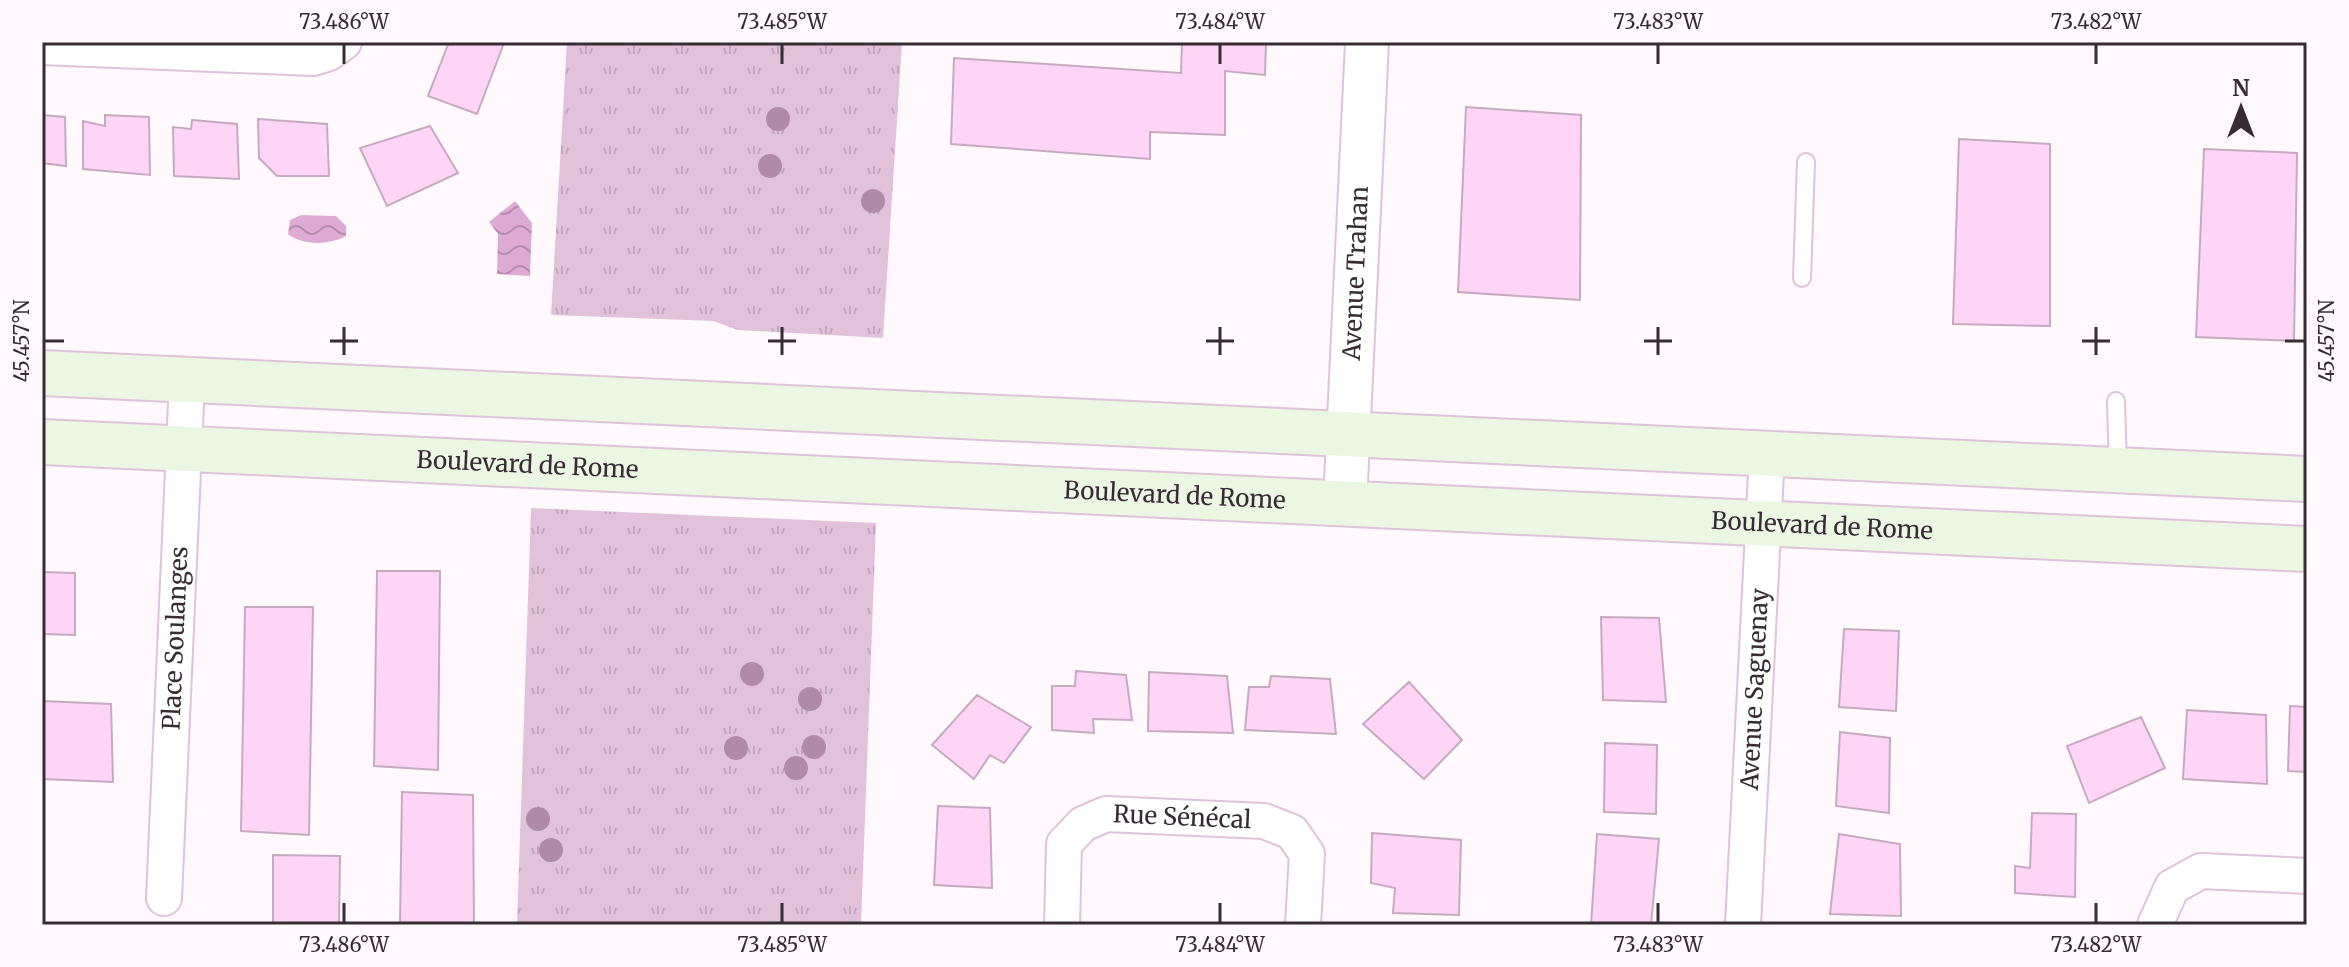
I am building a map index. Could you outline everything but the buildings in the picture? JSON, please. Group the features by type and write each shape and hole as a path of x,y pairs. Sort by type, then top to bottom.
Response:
{"main road":[{"path":"42,373 2307,479"},
{"name":"Boulevard de Rome","path":"42,442 2307,549"}],"street":[{"path":"42,47 313,58 329,53 344,42"},
{"name":"Avenue Trahan","path":"1345,503 1367,42"},
{"name":"Place Soulanges","path":"164,898 187,380"},
{"name":"Avenue Saguenay","path":"1743,925 1767,453"},
{"name":"Rue Sénécal","path":"1062,925 1064,844 1083,824 1106,814 1264,821 1292,832 1307,854 1303,925"},
{"path":"2155,925 2172,887 2201,871 2307,876"}],"lane":[{"path":"1802,278 1806,162"},
{"path":"2116,401 2118,470"}],"green space":[{"path":"567,42 902,42 883,338 738,330 713,321 551,315"},
{"path":"531,508 876,523 861,925 517,925"}],"water":[{"path":"515,201 532,223 530,276 497,274 498,234 489,222"},
{"path":"301,215 336,216 346,226 346,236 317,243 294,238 288,234 290,220"}]}
